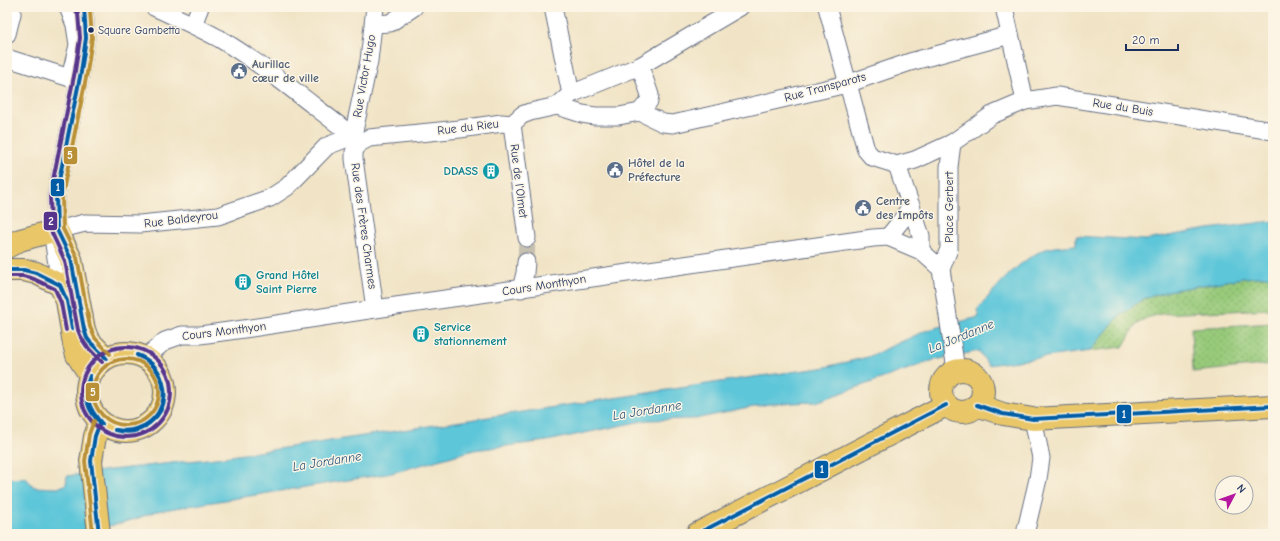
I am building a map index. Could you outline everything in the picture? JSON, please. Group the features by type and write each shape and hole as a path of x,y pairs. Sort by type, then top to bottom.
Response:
{"main road":[{"path":"7,247 20,240 57,230 71,259 87,338 106,358"},
{"path":"7,270 24,270 36,273 60,285 67,301 74,344 78,355 90,375"},
{"path":"119,353 132,353 145,358 154,365 161,374 165,386 165,397 162,409 156,418 146,426 135,431 123,432 111,429 100,423 92,413 87,400 86,387 90,375 97,365 106,358 119,353"},
{"path":"956,364 978,377 982,384 982,399 972,409 965,412 951,410 942,399 940,392 941,384 944,378 950,373 956,364"},
{"path":"698,534 946,405"},
{"path":"977,405 1003,414 1033,419 1273,406"},
{"path":"99,534 91,461 95,436 100,423"}],"street":[{"path":"7,34 12,14 12,7"},
{"path":"154,7 193,25 220,40 269,72 356,140"},
{"path":"193,25 200,7"},
{"name":"Rue Victor Hugo","path":"356,140 369,61 374,24 374,7"},
{"path":"374,24 390,23 414,7"},
{"path":"553,7 571,94"},
{"name":"Rue du Rieu","path":"356,140 460,129 502,122 512,124 530,112 557,106 571,94 640,66 740,7"},
{"path":"827,7 866,150 872,157 897,165 915,160 952,143"},
{"path":"1004,7 1026,101"},
{"path":"7,58 70,78 78,45 75,25 83,8"},
{"path":"60,285 54,244 57,230 56,195 81,72 86,38 83,8"},
{"name":"Rue Transparots","path":"640,112 663,123 673,124 847,84 910,62 1010,35"},
{"path":"557,106 582,114 595,116 619,116 640,112 649,101 650,95 640,66"},
{"name":"Rue du Buis","path":"952,143 992,115 1026,101 1057,96 1273,131"},
{"name":"Rue de l'Olmet","path":"512,124 527,238"},
{"name":"Rue Baldeyrou","path":"57,230 85,223 140,224 218,216 270,198 287,188 327,146 356,140"},
{"name":"Rue des Frères Charmes","path":"356,140 354,158 375,309"},
{"name":"Place Gerbert","path":"941,269 949,249 949,167 952,143"},
{"path":"897,165 921,236 921,251"},
{"path":"888,237 911,206"},
{"name":"Cours Monthyon","path":"145,358 164,341 182,335 200,335 251,328 873,238 888,237 921,251 941,269"},
{"path":"521,289 526,262"},
{"path":"941,269 956,364"},
{"path":"1025,534 1038,479 1041,458 1033,419"}],"green space":[{"path":"1273,276 1273,309 1161,314 1146,318 1135,326 1123,347 1090,351 1118,317 1143,299 1168,291 1243,278"},
{"path":"1273,323 1273,364 1193,372 1191,328"}],"water":[{"name":"La Jordanne","path":"1273,221 1273,276 1243,278 1168,291 1143,299 1118,317 1090,351 988,365 979,351 934,360 816,402 769,404 694,419 647,420 547,441 474,450 392,473 157,511 122,523 95,529 34,535 7,532 7,479 26,478 34,487 58,488 66,484 67,476 224,457 821,368 868,357 927,330 979,317 977,310 1017,267 1026,260 1046,249 1076,245 1076,236 1146,240 1208,229"}],"tunnel":[{"path":"526,262 527,238"}],"transit line":[{"name":"1","path":"84,7 86,38 81,72 56,195 57,230 71,259 87,338 106,358"},
{"name":"5","path":"88,7 90,11 92,38 87,73 62,196 63,229 77,257 90,327 95,338 110,354"},
{"name":"2","path":"76,11 78,13 80,38 75,71 50,195 51,231 65,261 78,330 82,340 102,362"},
{"name":"1","path":"7,270 24,270 36,273 60,285 67,301 72,329"},
{"name":"2","path":"7,276 23,276 34,279 55,289 61,303 66,330"},
{"name":"2","path":"126,347 143,350 158,360 168,375 171,392 168,409 158,424 143,434 126,437 109,434 94,424 84,409 81,392 84,375 94,360 109,350 126,347"},
{"name":"1","path":"137,355 147,360 154,367 164,386 162,406 157,415 149,423"},
{"name":"1","path":"137,355 147,360 158,371 163,384 164,391 162,405 157,415 149,423"},
{"name":"5","path":"119,359 133,359 145,364 154,373 159,385 159,392 157,405 150,416 133,425 119,425 107,420 98,411 93,399 93,385 98,373 107,364 119,359"},
{"name":"1","path":"90,376 88,402 102,424"},
{"name":"1","path":"90,376 86,389 87,402 93,414 102,424"},
{"name":"1","path":"697,534 946,405"},
{"name":"1","path":"977,405 1003,414 1033,419 1273,406"},
{"name":"5","path":"93,534 85,461 89,434 94,421"},
{"name":"1","path":"99,534 91,461 95,436 100,423"},
{"name":"1","path":"115,430 133,430 149,423"},
{"name":"1","path":"115,430 133,431 142,428 149,423"}],"place":[{"name":"Square Gambetta","path":"91,30"},
{"name":"Aurillac cœur de ville","path":"239,71"},
{"name":"Hôtel de la Préfecture","path":"615,170"},
{"name":"DDASS","path":"491,171"},
{"name":"Centre des Impôts","path":"863,208"},
{"name":"Grand Hôtel Saint Pierre","path":"243,282"},
{"name":"Service stationnement","path":"421,334"}]}
